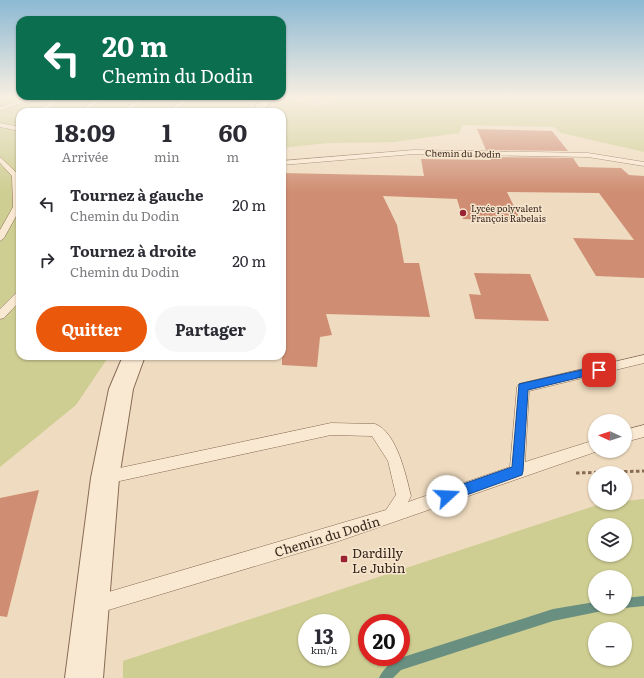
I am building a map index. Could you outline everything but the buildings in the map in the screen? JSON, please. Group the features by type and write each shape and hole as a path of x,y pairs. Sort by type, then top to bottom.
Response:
{"street":[{"path":"84,678 90,607 105,478 121,389 132,360"}],"lane":[{"name":"Chemin du Dodin","path":"286,163 414,152 588,155 644,164"},
{"path":"0,159 16,176"},
{"path":"0,238 16,209"},
{"path":"0,315 16,300"},
{"path":"517,471 523,387 644,359"},
{"name":"Chemin du Dodin","path":"90,607 339,533 391,516 404,496 397,465 388,444 375,430 331,429 105,478"},
{"path":"632,434 644,431"},
{"path":"391,516 517,471 588,448"}],"shaded area":[{"path":"0,129 16,129 16,360 106,360 76,405 0,467"},
{"path":"286,129 461,129 459,133 394,142 328,143 286,148"},
{"path":"556,129 644,129 644,152 561,133"},
{"path":"644,499 644,678 123,678 123,661 588,508 588,510 632,510 632,500"}],"waterway":[{"path":"632,602 644,601"},
{"path":"385,678 397,665 553,615 588,609"}],"place":[{"name":"Lycée polyvalent François Rabelais","path":"463,213"},
{"name":"Dardilly Le Jubin","path":"344,559"}],"route":[{"path":"447,496 517,471 523,387 599,370"}]}
